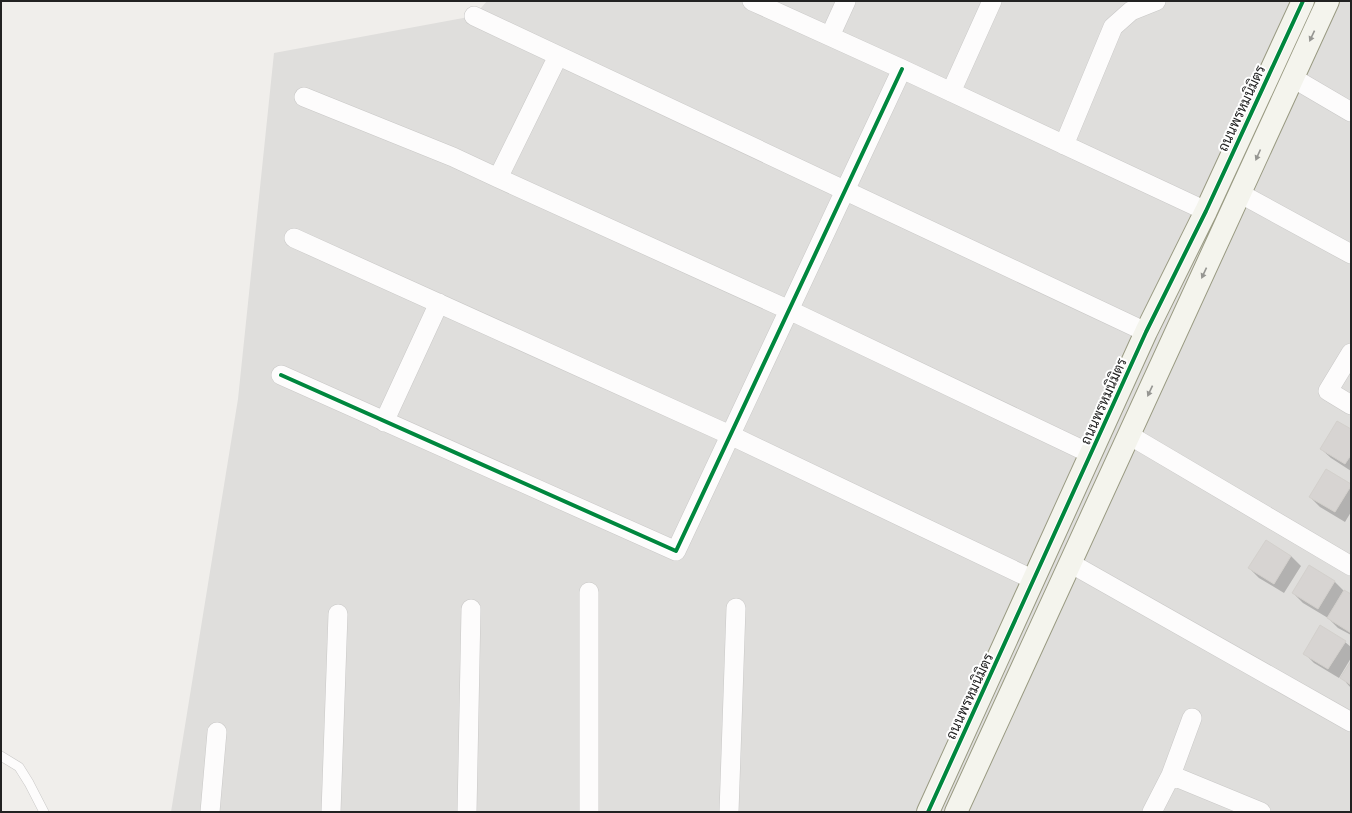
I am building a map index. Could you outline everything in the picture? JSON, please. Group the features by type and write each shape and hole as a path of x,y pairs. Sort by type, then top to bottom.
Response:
{"street":[{"path":"752,1 902,69 1206,211"},
{"path":"830,36 846,1"},
{"path":"951,92 992,1"},
{"path":"1064,145 1113,26 1131,12 1156,1"},
{"name":"ถนนพรหมนิมิตร","path":"928,812 1146,332 1206,211 1303,1"},
{"path":"956,812 1241,194 1328,1"},
{"path":"474,16 1146,332"},
{"path":"498,178 558,56"},
{"path":"280,376 676,551 902,69"},
{"path":"1293,78 1351,112"},
{"path":"304,97 453,157 789,310 1091,454"},
{"path":"1241,194 1351,254"},
{"path":"294,238 730,435 1034,580"},
{"path":"384,422 439,303"},
{"path":"1351,353 1328,391 1351,405"},
{"path":"1129,435 1351,566"},
{"path":"1070,563 1351,722"},
{"path":"589,592 589,812"},
{"path":"729,812 736,608"},
{"path":"467,812 471,609"},
{"path":"331,812 338,614"},
{"path":"1152,812 1171,774 1192,718"},
{"path":"210,812 217,732"},
{"path":"1171,774 1261,812"}],"lane":[{"path":"1,756 19,767 44,812"}],"shaded area":[{"path":"487,1 1351,1 1351,812 171,812 238,399 274,53 474,16"}],"building":[{"path":"1337,421 1351,429 1351,455 1345,464 1320,449"},
{"path":"1326,469 1351,484 1335,512 1309,497"},
{"path":"1266,540 1291,556 1274,584 1248,568"},
{"path":"1309,565 1335,581 1318,609 1292,593"},
{"path":"1344,590 1351,594 1351,633 1327,618"},
{"path":"1320,625 1346,641 1328,669 1303,654"},
{"path":"1351,661 1351,685 1340,678"}],"cycle path":[{"path":"928,812 1146,332 1206,211 1303,1"},
{"path":"281,375 676,551 902,69"}]}
